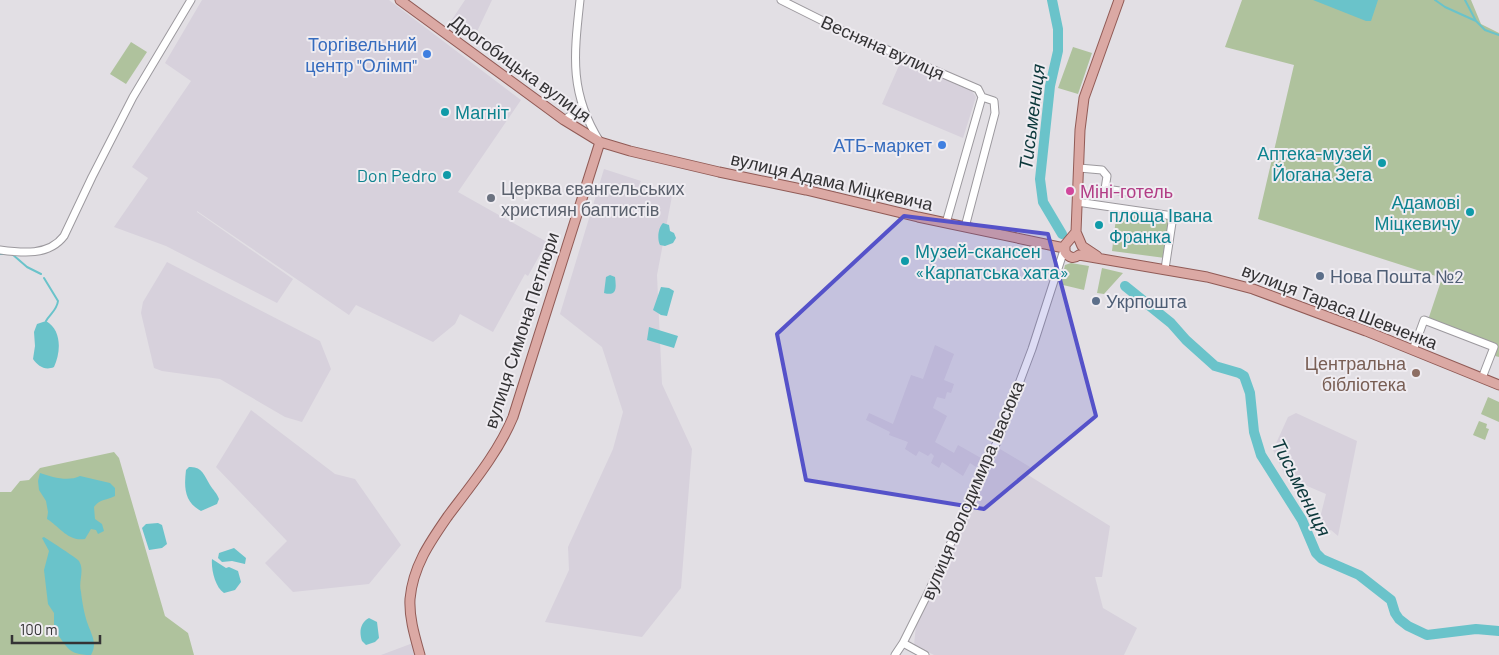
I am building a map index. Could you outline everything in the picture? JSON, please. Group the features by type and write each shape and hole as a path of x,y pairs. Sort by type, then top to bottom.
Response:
{"main road":[{"name":"Дрогобицька вулиця","path":"400,0 564,120 600,142"},
{"path":"1067,250 1082,251 1076,232 1080,130 1084,98 1119,0"},
{"name":"вулиця Адама Міцкевича","path":"600,142 661,159 1067,250"},
{"name":"вулиця Симона Петлюри","path":"420,655 410,612 411,591 419,562 429,544 507,433 600,142"},
{"path":"1067,250 1076,232"},
{"path":"1080,244 1092,254 1108,259"},
{"path":"1067,250 1108,259"},
{"name":"вулиця Тараса Шевченка","path":"1108,259 1219,279 1253,289 1294,303 1499,386"}],"street":[{"path":"0,250 37,252 49,249 59,243 133,97 191,0"},
{"path":"580,0 576,79 582,104 592,129 600,142"},
{"name":"Весняна вулиця","path":"780,0 841,30 978,89 982,97 994,101 995,113 965,227"},
{"path":"946,223 982,97"},
{"path":"564,120 576,112 582,104"},
{"path":"1079,168 1102,170 1106,176 1104,189 1135,193"},
{"path":"1077,202 1173,216 1165,269"},
{"name":"вулиця Володимира Івасюка","path":"895,655 928,593 997,442 1032,349 1060,264 1067,250"},
{"path":"1413,350 1424,320 1494,347 1482,378"},
{"path":"903,643 925,655"}],"highlighted area":[{"path":"904,216 1048,234 1096,416 984,509 806,480 777,334"}],"shaded area":[{"path":"202,0 389,0 521,100 458,192 547,242 528,276 525,274 493,332 460,314 455,324 433,342 356,305 349,315 197,211 293,279 277,303 166,246 114,227 148,178 132,167 191,81 165,63"},
{"path":"465,0 492,0 473,40 449,24"},
{"path":"901,61 971,90 976,97 963,138 882,104"},
{"path":"604,169 641,181 639,185 672,196 657,275 662,384 692,449 681,588 642,637 545,622 569,570 568,547 613,449 623,412 602,347 560,314"},
{"path":"167,262 320,341 331,369 302,422 285,417 220,379 162,371 154,368 141,313 143,302"},
{"path":"935,345 954,354 944,380 954,384 951,393 947,392 945,399 937,397 933,408 947,416 935,442 954,453 958,445 981,458 976,467 970,463 963,476 942,462 939,468 931,463 934,456 931,453 928,456 919,451 916,456 905,449 908,442 889,435 890,432 866,420 869,413 893,424 911,375 923,379"},
{"path":"251,410 335,474 355,479 401,545 369,584 293,592 265,563 287,541 216,467"},
{"path":"1296,413 1357,441 1338,536 1319,522 1326,494 1286,477 1273,450 1288,417"},
{"path":"1000,449 1030,467 1028,475 1110,526 1102,577 1095,577 1103,608 1137,628 1124,655 934,655 914,645 916,625"},
{"path":"413,643 418,655 381,655"}],"green space":[{"path":"1242,0 1471,0 1481,24 1499,33 1499,357 1495,356 1496,350 1427,323 1442,278 1258,219 1294,65 1225,47"},
{"path":"131,42 147,52 126,84 110,74"},
{"path":"1073,47 1092,53 1078,94 1058,88"},
{"path":"1117,210 1171,218 1165,258 1112,251"},
{"path":"1071,263 1089,266 1084,290 1063,285 1061,282 1065,265"},
{"path":"1102,268 1123,273 1104,294 1097,293"},
{"path":"1488,397 1499,402 1499,422 1481,414"},
{"path":"1479,421 1487,424 1486,428 1489,429 1485,440 1473,435"},
{"path":"114,452 119,458 165,616 188,633 194,655 0,655 0,492 11,492 20,481 29,480 40,468"}],"water":[{"path":"1313,0 1378,0 1371,21 1366,21"},
{"path":"663,223 669,225 670,231 674,233 676,238 673,243 665,246 660,245 659,240 659,231"},
{"path":"610,275 615,277 616,284 614,292 609,294 604,293 606,277"},
{"path":"661,287 674,291 667,316 653,310"},
{"path":"46,321 55,330 59,342 58,355 54,367 48,368 39,366 33,359 35,346 34,332 37,324"},
{"path":"649,327 678,336 674,348 647,340"},
{"path":"189,467 197,468 202,472 219,499 217,504 201,511 191,503 185,488 186,470"},
{"path":"40,473 65,479 80,476 110,483 115,488 115,496 101,501 94,507 95,519 102,524 104,531 98,534 96,530 91,529 85,539 74,538 47,519 46,501 39,490 38,481"},
{"path":"158,523 162,525 167,544 162,548 149,550 142,528 146,524"},
{"path":"44,537 77,559 81,565 80,588 86,618 94,642 91,655 83,655 72,651 54,630 54,613 48,604 44,570 49,551 42,538"},
{"path":"234,548 246,558 245,564 232,561 222,562 218,558 219,553"},
{"path":"212,559 226,568 229,567 238,571 241,582 235,590 224,593 218,587 214,578"},
{"path":"369,618 377,622 379,638 375,642 366,645 362,641 361,631 362,625"}],"waterway":[{"name":"Тисьмениця","path":"1052,0 1058,29 1058,51 1050,86 1040,179 1043,202 1062,234"},
{"path":"1435,0 1445,7 1476,21 1485,30 1499,35"},
{"path":"1465,0 1476,21"},
{"path":"0,254 5,254"},
{"path":"12,254 27,267 41,274"},
{"path":"44,278 58,301 55,309 46,321"},
{"name":"Тисьмениця","path":"1125,286 1171,323 1186,340 1215,366 1244,376 1250,393 1254,432 1261,455 1302,520 1316,553 1322,559 1359,575 1391,600 1399,619 1408,626 1427,635 1476,629 1499,631"}],"place":[{"name":"Торгівельний центр \"Олімп\"","path":"427,54"},
{"name":"Магніт","path":"445,112"},
{"name":"АТБ-маркет","path":"942,145"},
{"name":"Аптека-музей Йогана Зега","path":"1382,163"},
{"name":"Don Pedro","path":"447,175"},
{"name":"Міні-готель","path":"1070,191"},
{"name":"Церква євангельських християн баптистів","path":"491,198"},
{"name":"Адамові Міцкевичу","path":"1470,212"},
{"name":"площа Івана Франка","path":"1099,225"},
{"name":"Музей-скансен «Карпатська хата»","path":"905,261"},
{"name":"Нова Пошта №2","path":"1320,276"},
{"name":"Укрпошта","path":"1096,301"},
{"name":"Центральна бібліотека","path":"1416,373"}]}
